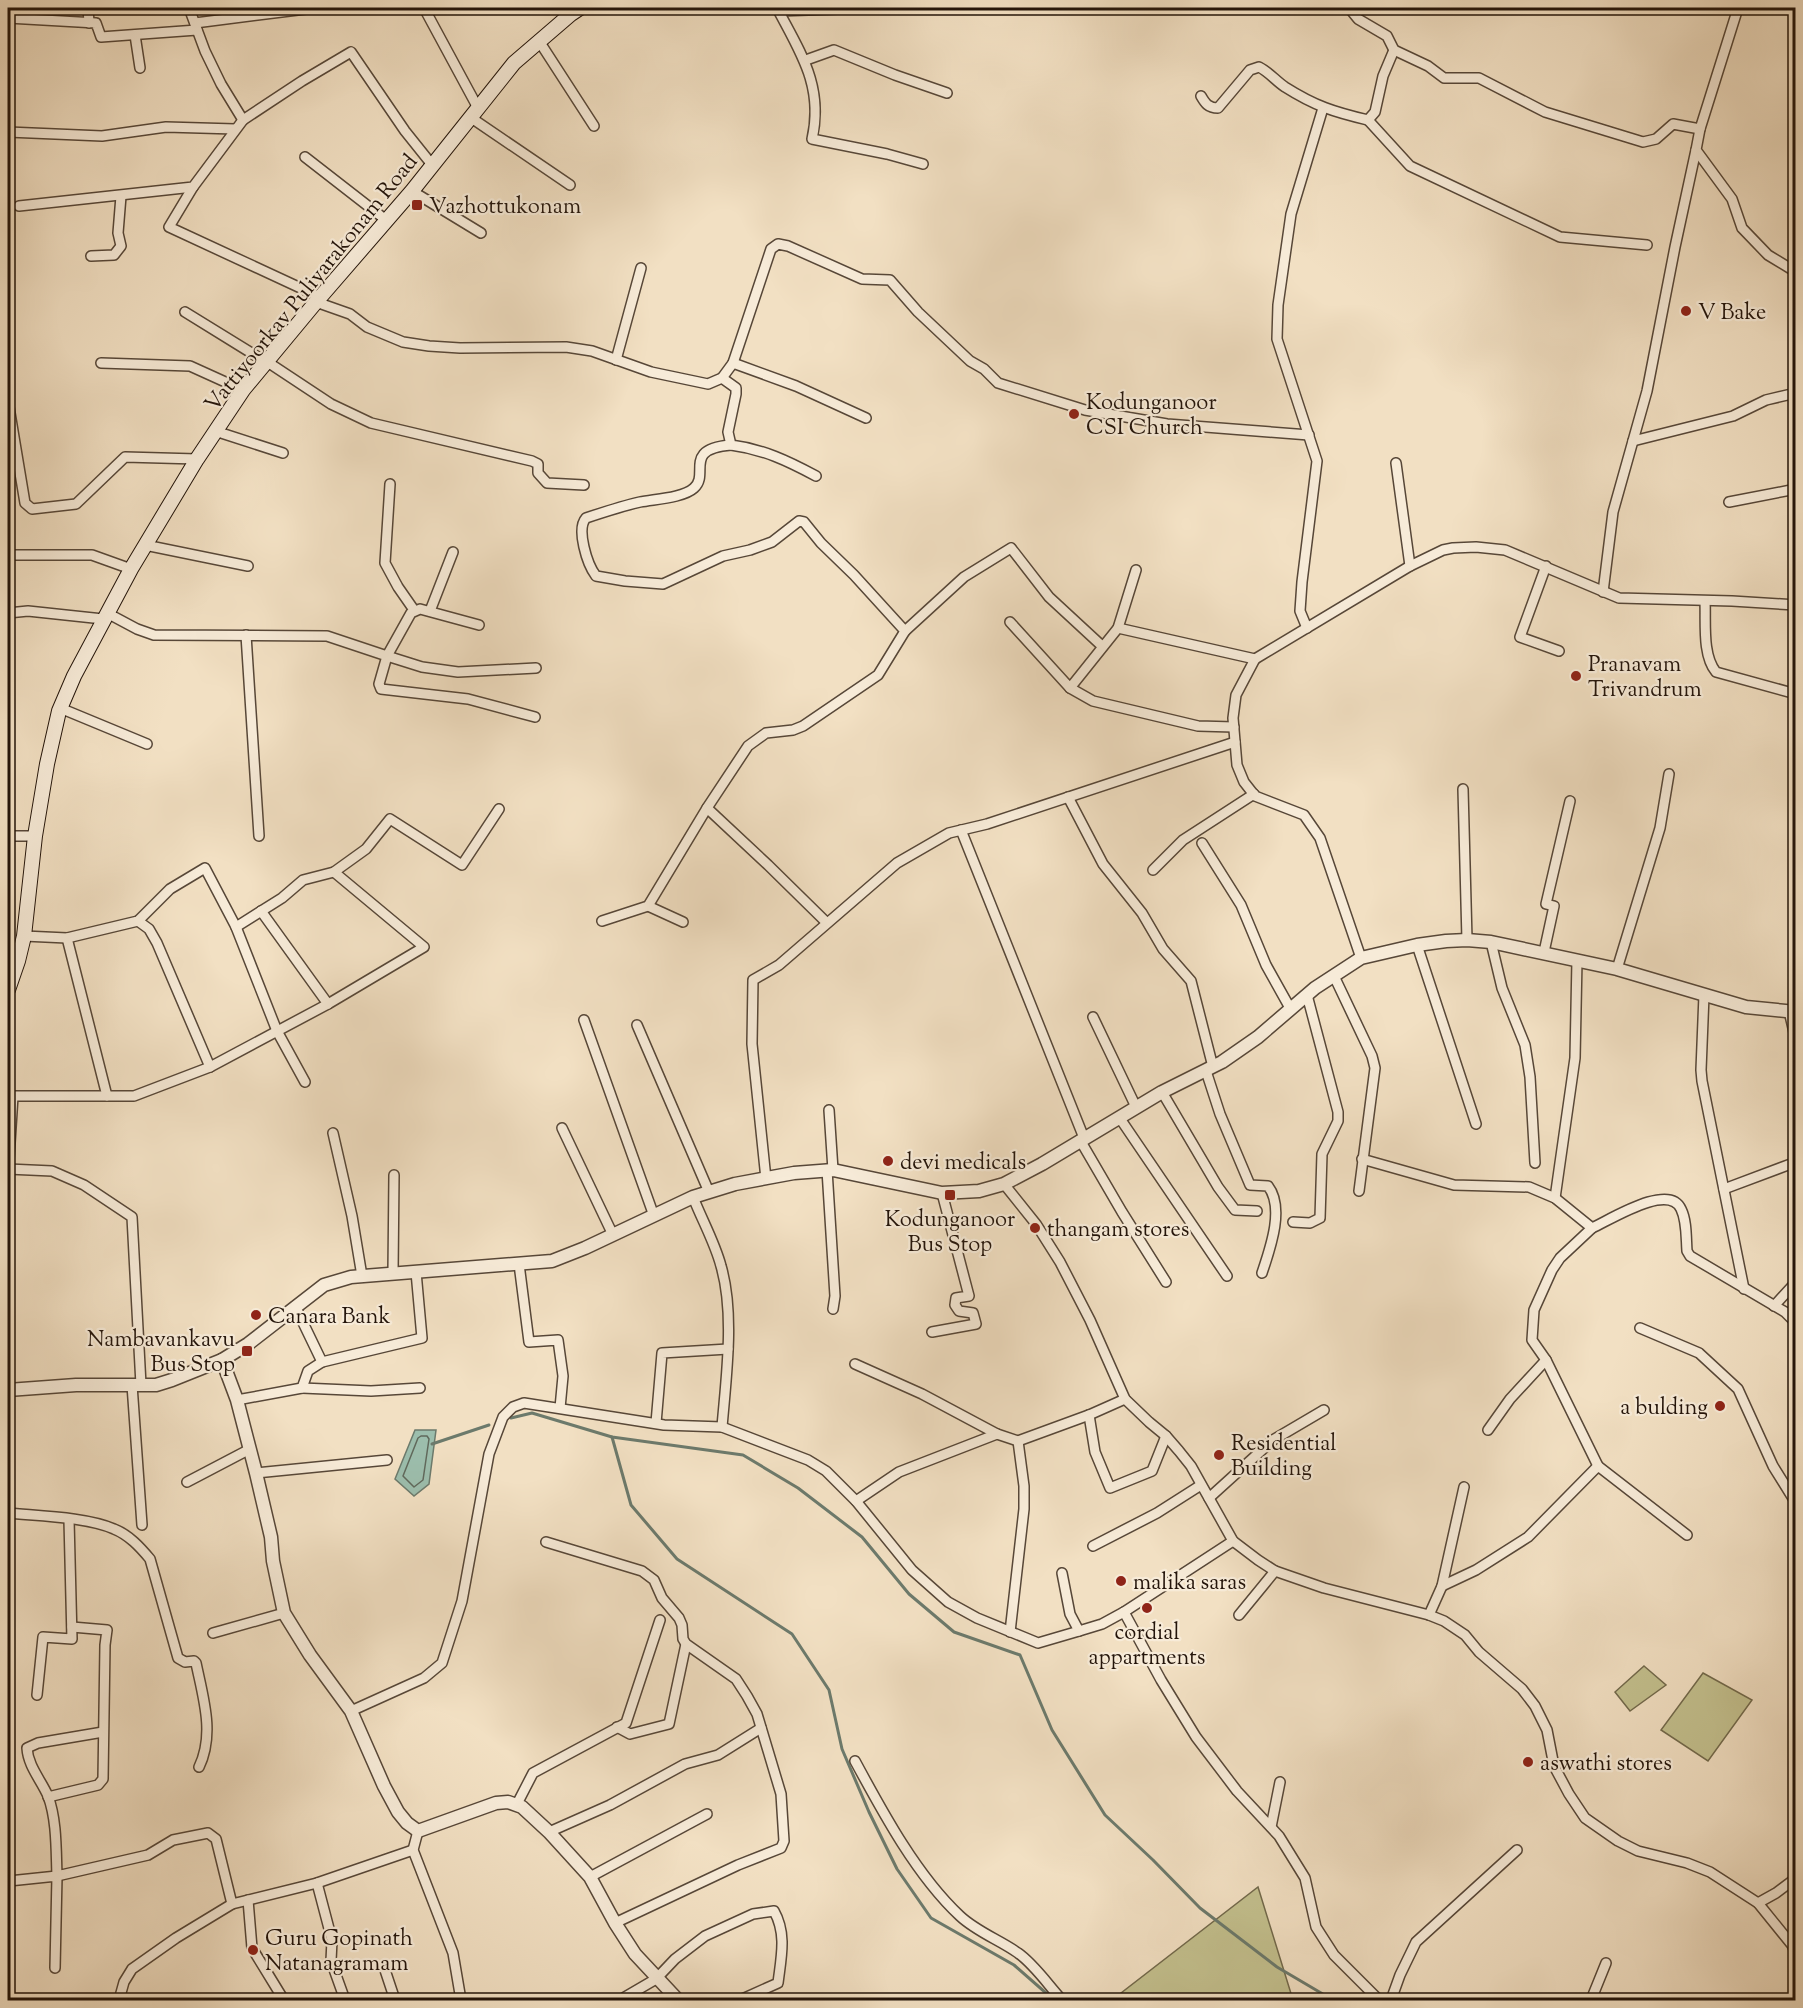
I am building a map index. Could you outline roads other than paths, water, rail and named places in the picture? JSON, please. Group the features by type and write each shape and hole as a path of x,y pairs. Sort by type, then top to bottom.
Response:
{"main road":[{"name":"Vattiyoorkav Puliyarakonam Road","path":"8,990 24,936 35,836 47,764 60,708 74,676 131,569 197,459 243,390 433,166 514,63 573,10"}],"street":[{"path":"88,8 89,23"},
{"path":"189,8 217,76 243,120"},
{"path":"424,8 474,113 570,185"},
{"path":"867,8 778,9 806,60 815,101 816,122 812,139 887,154 923,164"},
{"path":"1349,8 1358,19 1387,36 1394,50 1428,66 1444,78 1479,78 1545,112 1643,142 1656,139 1673,124 1700,129"},
{"path":"1603,592 1612,512 1647,391 1700,129 1738,8"},
{"path":"8,18 96,23 101,37 196,26 306,9"},
{"path":"135,34 140,68"},
{"path":"539,41 594,126"},
{"path":"806,60 834,50 947,93"},
{"path":"1368,120 1376,112 1383,76 1394,50"},
{"path":"433,166 405,131 351,52 243,120 193,187 169,227 350,314 367,327 404,342 460,348 566,347 592,351 651,372 708,384 722,378 733,363 767,257 771,249 778,244 812,255 862,279 890,279 918,312 970,361 984,369 998,383 1085,410 1143,420 1167,424 1309,435"},
{"path":"1200,96 1207,105 1218,108 1250,70 1259,67 1282,85 1323,108 1368,120 1410,166 1560,237 1647,245"},
{"path":"1307,628 1300,611 1317,461 1277,339 1278,305 1291,214 1323,108"},
{"path":"8,132 102,136 166,127 235,129"},
{"path":"1696,150 1732,199 1742,228 1768,255 1796,272"},
{"path":"304,157 386,220"},
{"path":"19,206 193,187"},
{"path":"412,191 481,233"},
{"path":"90,256 114,255 121,246 118,233 121,196"},
{"path":"616,360 641,268"},
{"path":"185,312 331,404 371,423 536,463 538,473 547,483 584,485"},
{"path":"101,363 190,366 243,390"},
{"path":"733,363 796,386 866,418"},
{"path":"722,378 736,388 728,432 731,445"},
{"path":"1633,441 1733,416 1766,400 1796,393"},
{"path":"8,401 24,503 32,509 76,504 125,458 197,459"},
{"path":"214,432 283,453"},
{"path":"816,476 752,448 731,445 715,446 707,451 700,460 698,482 691,490 638,502 586,518 582,522 581,532 593,573 599,578 663,584 723,556 772,542 800,521 804,522 821,543 854,574 905,631"},
{"path":"1396,463 1410,566"},
{"path":"390,484 384,563 414,610"},
{"path":"1730,502 1796,489"},
{"path":"145,546 248,566"},
{"path":"1361,958 1320,838 1304,815 1254,794 1244,782 1237,765 1234,727 1236,696 1256,659 1410,566 1443,550 1453,548 1476,547 1505,550 1624,599 1796,605"},
{"path":"602,921 648,906 707,808 748,746 766,733 793,730 803,726 878,675 905,631 964,577 1011,548 1049,597 1102,646"},
{"path":"430,611 453,552"},
{"path":"8,555 92,555 131,569"},
{"path":"1546,566 1520,637 1559,651"},
{"path":"1070,688 1118,628 1136,570"},
{"path":"1706,602 1708,650 1716,672 1796,694"},
{"path":"480,625 430,611 414,610 387,656 379,684 380,689 468,699 535,717"},
{"path":"8,613 28,611 105,616 154,635 327,636 422,667 458,672 536,668"},
{"path":"1010,622 1070,688 1094,701 1197,726 1234,727"},
{"path":"1118,628 1256,659"},
{"path":"246,635 260,836"},
{"path":"60,708 147,744"},
{"path":"766,1179 752,1044 753,980 779,964 897,863 949,833 987,824 1235,742"},
{"path":"1617,969 1660,828 1669,774"},
{"path":"1463,789 1467,940"},
{"path":"1153,870 1183,840 1254,794"},
{"path":"1068,797 1103,864 1142,913 1163,949 1191,981 1221,1114 1250,1185 1268,1186 1272,1190 1276,1208 1275,1221 1263,1273"},
{"path":"1544,952 1554,906 1546,904 1570,801"},
{"path":"236,927 282,898 303,880 334,872 366,849 390,819 462,865 499,808"},
{"path":"707,808 826,922"},
{"path":"961,830 1082,1139 1122,1212 1166,1282"},
{"path":"8,836 35,836"},
{"path":"1202,843 1241,905 1266,965 1290,1008"},
{"path":"24,936 68,938 138,921 170,889 205,868 236,927 277,1031 305,1083"},
{"path":"8,1174 10,1096 134,1096 210,1067 328,1004 424,947 334,872"},
{"path":"648,906 682,922"},
{"path":"261,911 328,1004"},
{"path":"138,921 149,929 157,942 210,1067"},
{"path":"68,938 107,1096"},
{"path":"8,1389 76,1385 156,1385 222,1360 248,1344 324,1285 362,1276 552,1261 693,1197 735,1184 794,1173 830,1170 942,1193 979,1191 1004,1184 1042,1164 1162,1092 1210,1069 1258,1037 1307,994 1361,958 1417,945 1446,940 1491,942 1617,969 1746,1007 1792,1012 1796,1041"},
{"path":"1491,942 1502,988 1524,1046 1530,1077 1535,1163"},
{"path":"1417,945 1476,1124"},
{"path":"1555,1198 1575,1058 1577,960"},
{"path":"1334,976 1372,1056 1374,1068 1359,1191"},
{"path":"1293,1222 1314,1223 1320,1218 1322,1154 1338,1121 1338,1112 1307,994"},
{"path":"1704,995 1701,1070 1744,1289"},
{"path":"1093,1017 1136,1107"},
{"path":"584,1020 654,1216"},
{"path":"637,1025 709,1192"},
{"path":"1162,1092 1218,1186 1235,1210 1257,1211"},
{"path":"829,1110 836,1296 833,1309"},
{"path":"1119,1117 1227,1276"},
{"path":"562,1128 613,1235"},
{"path":"333,1133 352,1216 362,1276"},
{"path":"1362,1160 1454,1185 1529,1187 1555,1198 1592,1228"},
{"path":"1724,1189 1796,1162"},
{"path":"8,1169 52,1171 84,1185 132,1217 142,1525"},
{"path":"393,1273 394,1175"},
{"path":"1004,1184 1036,1224 1060,1262 1095,1329 1125,1399 1166,1436 1191,1466 1233,1541 1275,1571 1324,1588 1429,1615 1444,1621 1465,1635 1479,1652 1522,1689 1535,1706 1546,1730 1554,1766 1569,1794 1586,1818 1618,1841 1638,1851 1687,1863 1710,1872 1758,1903 1792,1945 1796,1954"},
{"path":"932,1332 976,1324 973,1313 959,1311 956,1305 956,1298 969,1296 942,1193"},
{"path":"693,1197 722,1266 727,1300 728,1349 722,1427"},
{"path":"1687,1535 1598,1466 1546,1360 1532,1340 1534,1310 1542,1288 1560,1258 1592,1228 1652,1200 1668,1199 1680,1205 1684,1215 1687,1251 1690,1256 1785,1312 1796,1323"},
{"path":"519,1264 529,1342 558,1340 563,1376 560,1408"},
{"path":"302,1388 308,1371 321,1362 422,1338 416,1272"},
{"path":"1774,1306 1796,1282"},
{"path":"295,1306 321,1362"},
{"path":"1640,1328 1699,1353 1738,1389 1773,1466 1796,1503"},
{"path":"656,1423 662,1353 728,1349"},
{"path":"222,1360 237,1400 256,1473 271,1536 273,1561 284,1613 309,1655 351,1711 398,1812 418,1832"},
{"path":"1488,1430 1510,1399 1546,1360"},
{"path":"855,1364 922,1394 997,1434 1018,1441 1125,1399"},
{"path":"237,1400 302,1388 371,1390 420,1388"},
{"path":"351,1711 424,1678 442,1663 462,1601 489,1454 500,1422 506,1413 519,1404 530,1403 656,1423 722,1427 816,1464 856,1501 912,1570 937,1593 977,1618 1038,1643 1102,1624 1233,1541"},
{"path":"1209,1498 1273,1440 1324,1410"},
{"path":"1089,1415 1095,1452 1110,1488 1152,1471 1166,1436"},
{"path":"856,1501 899,1473 997,1434"},
{"path":"1010,1632 1024,1509 1024,1486 1018,1441"},
{"path":"187,1482 250,1449"},
{"path":"256,1473 387,1460"},
{"path":"1442,1586 1476,1570 1528,1537 1598,1466"},
{"path":"1094,1546 1156,1513 1201,1485"},
{"path":"1429,1615 1442,1586 1464,1487"},
{"path":"8,1513 114,1528 140,1546 150,1559 178,1658 196,1663 207,1721 206,1753 199,1767"},
{"path":"37,1695 43,1637 72,1639 69,1520"},
{"path":"546,1542 648,1574 654,1580 662,1598 679,1618 686,1644 736,1679 747,1696 757,1714 781,1794 783,1846 615,1923"},
{"path":"1239,1615 1275,1571"},
{"path":"1062,1573 1070,1614 1078,1631"},
{"path":"1124,1612 1161,1680 1196,1737 1237,1791 1279,1836 1305,1878 1316,1927 1334,1955 1379,2001"},
{"path":"213,1633 284,1613"},
{"path":"517,1804 533,1773 626,1723 660,1620"},
{"path":"48,1797 101,1783 103,1779 107,1630 72,1627"},
{"path":"617,1727 630,1734 669,1724 686,1644"},
{"path":"549,1832 610,1805 685,1764 718,1755 761,1728"},
{"path":"55,1968 57,1876 54,1827 48,1797 30,1760 29,1746 103,1732"},
{"path":"855,1761 881,1811 925,1876 954,1910 972,1925 1020,1954 1062,2001"},
{"path":"1271,1827 1280,1782"},
{"path":"418,1832 496,1803 517,1804 549,1832 590,1876 615,1923 635,1954 678,2001"},
{"path":"590,1876 707,1814"},
{"path":"418,1832 413,1850 453,1953 461,2000 441,2001"},
{"path":"9,1881 57,1876 148,1855 173,1840 208,1833 216,1839 232,1904"},
{"path":"119,2001 124,1982 132,1970 176,1938 232,1904 317,1883 413,1850"},
{"path":"1390,2001 1416,1942 1517,1850"},
{"path":"1758,1903 1796,1878"},
{"path":"317,1883 332,1940 331,1961 345,2001"},
{"path":"248,1900 252,1948 282,1997 282,2001"},
{"path":"620,2001 656,1979 675,1959 705,1936 753,1914 774,1911 780,1923 782,1950 778,1983 740,2001"},
{"path":"1591,2001 1606,1963"},
{"path":"384,1967 395,2001"}],"water":[{"path":"415,1430 436,1430 429,1484 414,1496 395,1479"}],"waterway":[{"path":"511,1418 532,1413 612,1437 743,1455 798,1488 862,1537 909,1594 954,1632 1020,1655 1052,1730 1105,1815 1200,1908 1277,1967 1333,2000"},
{"path":"432,1444 489,1425"},
{"path":"612,1437 631,1505 677,1559 792,1634 829,1690 842,1749 869,1812 897,1869 931,1918 1014,1965 1054,2000"}],"place":[{"name":"Vazhottukonam","path":"417,205"},
{"name":"V Bake","path":"1686,311"},
{"name":"Kodunganoor CSI Church","path":"1074,414"},
{"name":"Pranavam Trivandrum","path":"1576,676"},
{"name":"devi medicals","path":"888,1161"},
{"name":"Kodunganoor Bus Stop","path":"950,1195"},
{"name":"thangam stores","path":"1035,1228"},
{"name":"Canara Bank","path":"256,1315"},
{"name":"Nambavankavu Bus Stop","path":"247,1351"},
{"name":"a bulding","path":"1720,1406"},
{"name":"Residential Building","path":"1219,1455"},
{"name":"malika saras","path":"1121,1581"},
{"name":"cordial appartments","path":"1147,1608"},
{"name":"aswathi stores","path":"1528,1762"},
{"name":"Guru Gopinath Natanagramam","path":"253,1950"}]}
